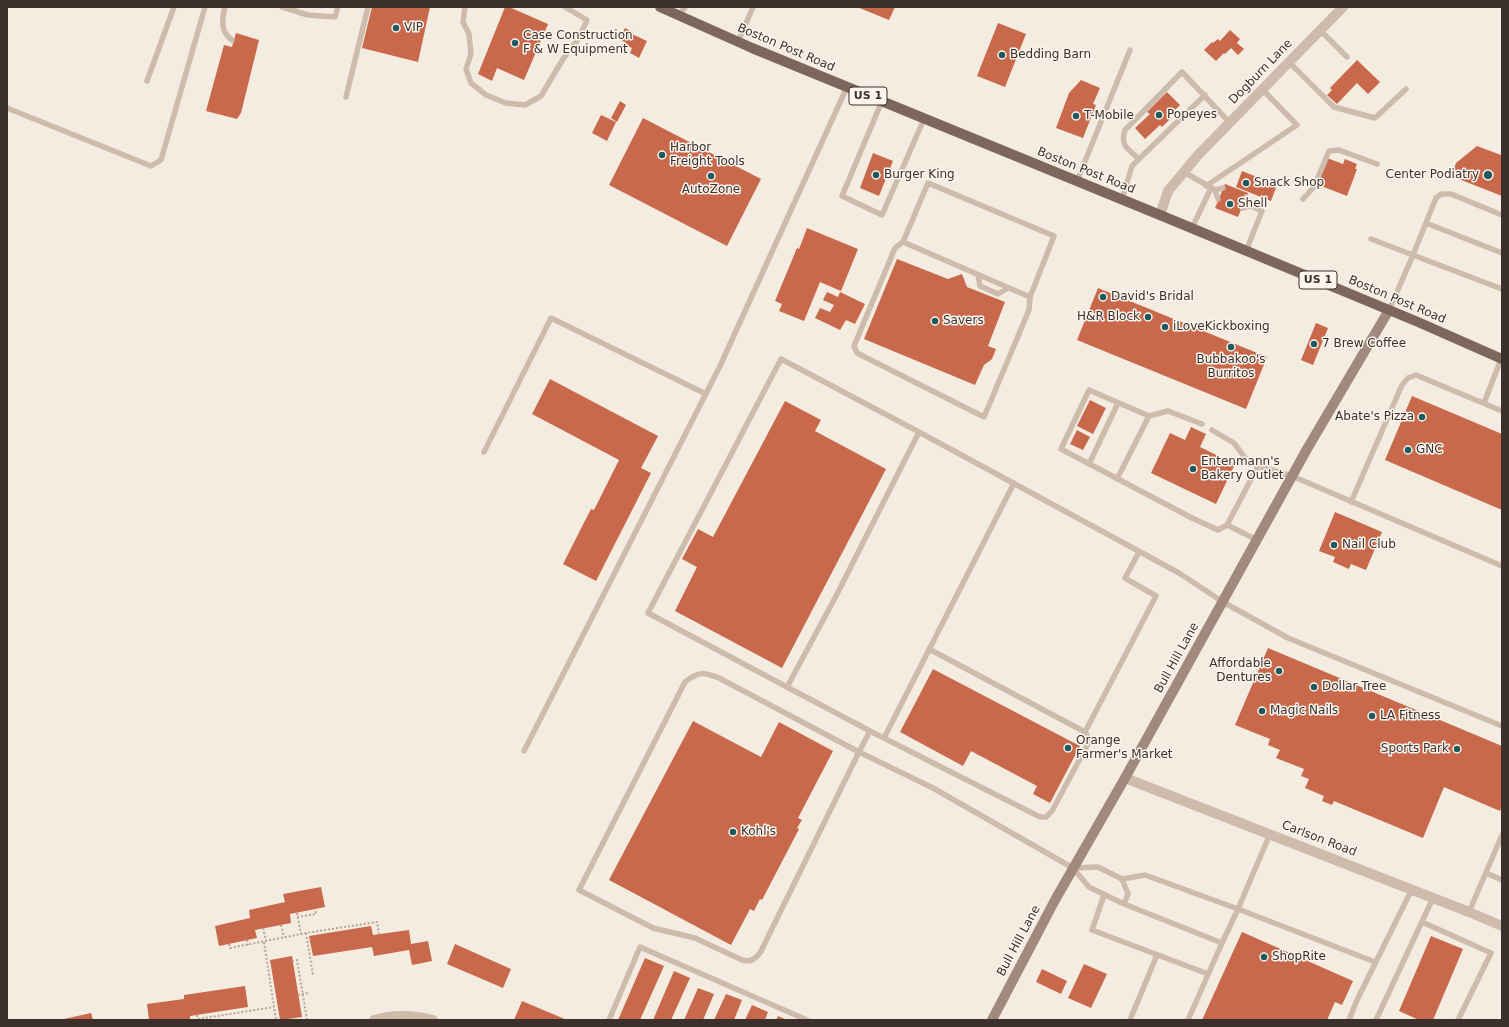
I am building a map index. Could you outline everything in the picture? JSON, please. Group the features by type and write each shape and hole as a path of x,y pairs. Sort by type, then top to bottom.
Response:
{"main road":[{"name":"Boston Post Road","path":"660,7 738,42 1192,228 1389,310 1501,359"},
{"name":"Bull Hill Lane","path":"992,1020 1055,900 1125,778 1292,476 1389,310"}],"street":[{"name":"Dogburn Lane","path":"1160,215 1168,190 1230,123 1342,7"},
{"name":"Carlson Road","path":"1125,778 1412,889 1502,926"},
{"path":"374,1020 400,1015 417,1016 433,1020"}],"lane":[{"path":"147,81 174,7"},
{"path":"7,108 151,166 161,160 205,7"},
{"path":"225,7 223,30 232,40"},
{"path":"282,7 308,15 335,17 338,7"},
{"path":"346,96 368,7"},
{"path":"465,7 463,22 469,34 471,54 466,68 471,83 486,95 506,103 525,106 541,96 563,59 579,38 587,20 565,7"},
{"path":"679,15 685,7"},
{"path":"738,42 753,7"},
{"path":"1320,30 1347,57"},
{"path":"1077,181 1130,50"},
{"path":"1290,62 1334,107 1375,118 1406,89"},
{"path":"1138,159 1125,146 1122,138 1125,130 1182,72 1230,123"},
{"path":"524,752 720,366 847,87"},
{"path":"1192,228 1211,188 1296,125 1263,90"},
{"path":"1122,199 1132,166 1205,95"},
{"path":"882,101 842,196 882,214 924,119"},
{"path":"1303,199 1314,187 1329,151 1339,150 1377,164"},
{"path":"1184,172 1211,188 1218,199"},
{"path":"928,183 1054,236 1030,297 1029,310 984,417 857,353 854,346 895,248 903,242 928,183"},
{"path":"1211,188 1223,188"},
{"path":"1389,310 1414,255 1436,198 1441,194 1451,194 1502,215"},
{"path":"1246,197 1251,206 1262,211 1246,251"},
{"path":"1242,208 1251,206"},
{"path":"1426,223 1502,253"},
{"path":"1371,239 1502,289"},
{"path":"903,242 1030,297"},
{"path":"978,275 980,286 998,294 1008,288"},
{"path":"484,452 551,318 706,394"},
{"path":"929,649 1085,732 1090,740 1052,811 1046,817 1040,817 870,731 648,613 781,359 1179,573 1223,602 1288,638 1502,726"},
{"path":"1484,403 1501,359"},
{"path":"1351,502 1402,385 1408,378 1416,375 1502,411"},
{"path":"1202,424 1168,411 1149,416 1089,390 1061,449 1116,479 1218,530 1227,525 1258,466"},
{"path":"1088,464 1118,402"},
{"path":"1116,479 1149,416"},
{"path":"1212,430 1234,442 1245,458 1258,466 1292,476 1502,566"},
{"path":"787,687 835,598 919,432"},
{"path":"884,738 1014,483"},
{"path":"1227,525 1257,540"},
{"path":"1085,732 1156,596 1125,578 1139,552"},
{"path":"870,731 859,752 763,947 754,960 742,960 695,938 653,928 580,890 685,682 694,674 704,673 719,678 859,752 933,788 1073,868 1089,887 1104,895 1222,943"},
{"path":"1188,1020 1270,834"},
{"path":"1469,912 1502,835"},
{"path":"1073,868 1098,867 1122,879 1145,875 1375,962"},
{"path":"1486,873 1502,880"},
{"path":"1122,879 1128,894 1124,904"},
{"path":"1349,1020 1375,962 1412,889"},
{"path":"1104,895 1092,930 1208,974"},
{"path":"1376,1020 1433,898"},
{"path":"1422,922 1491,953 1458,1020"},
{"path":"609,1020 640,947 807,1020"},
{"path":"1130,1020 1157,955"}],"path":[{"path":"298,917 316,914 315,909"},
{"path":"296,913 301,934"},
{"path":"229,944 230,948 306,933 377,922 379,934"},
{"path":"281,925 284,937"},
{"path":"263,928 276,1020"},
{"path":"306,933 313,975"},
{"path":"247,940 248,945"},
{"path":"292,961 297,960 307,1020"},
{"path":"298,995 308,994"},
{"path":"197,1015 198,1019 201,1019 274,1007"}],"building":[{"name":"VIP","path":"372,7 430,7 418,62 362,48"},
{"name":"Case Construction F & W Equipment","path":"505,7 509,7 548,24 524,80 497,68 492,81 478,74"},
{"path":"857,7 895,7 889,20"},
{"name":"Bedding Barn","path":"998,23 1026,34 1005,87 977,76"},
{"path":"625,28 633,32 632,34 647,41 639,58 630,53 632,48 624,44 625,42 619,39"},
{"path":"1230,30 1240,39 1237,43 1244,49 1238,55 1231,48 1216,61 1204,50 1212,42 1213,43 1218,39 1220,41"},
{"path":"236,33 259,40 241,113 237,119 206,111 224,45 232,47"},
{"path":"1357,60 1380,82 1368,94 1357,83 1337,104 1327,95 1332,90 1330,88"},
{"name":"T-Mobile","path":"1081,80 1100,88 1093,104 1096,105 1083,138 1056,128 1069,93"},
{"name":"Popeyes","path":"1167,92 1180,105 1169,116 1171,118 1162,127 1160,125 1145,139 1135,128 1150,114 1147,112"},
{"path":"620,101 626,105 617,122 611,118"},
{"path":"601,115 616,122 607,141 592,133"},
{"path":"643,118 761,179 727,246 609,185"},
{"path":"1477,146 1501,155 1502,153 1502,196 1451,176 1456,163"},
{"name":"Burger King","path":"873,153 893,161 879,196 860,188"},
{"path":"1327,158 1343,164 1345,159 1357,164 1355,169 1357,169 1347,196 1316,184"},
{"path":"1242,171 1277,185 1271,201 1236,187"},
{"name":"Shell","path":"1225,184 1248,193 1238,217 1215,208"},
{"path":"807,228 858,249 841,291 820,282 804,321 779,311 782,304 775,301"},
{"name":"Savers","path":"897,259 948,279 962,274 967,287 1005,302 988,346 996,349 992,359 984,365 975,385 864,339"},
{"path":"1098,288 1267,357 1246,409 1077,340"},
{"path":"827,292 838,297 840,292 865,304 855,324 846,320 840,330 815,318 820,308 830,312 834,305 823,300"},
{"name":"7 Brew Coffee","path":"1316,323 1328,328 1313,365 1301,360"},
{"path":"550,379 658,436 641,468 651,473 596,581 563,564 591,509 594,510 619,460 532,414"},
{"path":"1412,396 1502,434 1502,510 1385,460"},
{"path":"1090,400 1106,408 1093,434 1077,426"},
{"path":"785,401 821,420 815,431 886,469 782,668 675,611 697,567 682,559 698,529 713,537"},
{"name":"Entenmann's Bakery Outlet","path":"1191,427 1206,434 1200,447 1235,464 1216,504 1151,473 1170,433 1185,440"},
{"path":"1077,430 1090,437 1083,450 1070,444"},
{"path":"1335,512 1382,532 1366,570 1351,564 1349,569 1333,562 1335,557 1319,551"},
{"path":"1268,648 1502,746 1502,806 1500,811 1444,787 1423,838 1334,801 1332,805 1322,801 1324,796 1305,788 1309,779 1301,776 1304,769 1276,758 1280,750 1268,745 1270,739 1235,725"},
{"path":"933,669 1080,746 1050,803 1033,794 1037,786 971,751 963,766 900,732"},
{"path":"693,721 761,757 779,722 833,751 798,818 802,820 797,828 799,829 762,900 760,899 754,911 750,909 731,945 609,880"},
{"path":"321,887 325,907 290,914 291,923 255,930 257,938 219,946 215,926 250,918 249,910 285,902 283,894"},
{"path":"371,926 373,935 409,930 411,944 428,941 432,961 412,965 409,950 374,956 372,947 313,956 309,936"},
{"name":"ShopRite","path":"1242,932 1353,981 1342,1005 1335,1002 1327,1020 1202,1020"},
{"path":"1431,936 1463,949 1433,1020 1419,1020 1399,1011"},
{"path":"455,944 511,969 503,988 447,964"},
{"path":"292,956 302,1017 280,1020 270,960"},
{"path":"645,958 664,966 640,1020 618,1020"},
{"path":"1084,964 1107,974 1091,1008 1068,998"},
{"path":"1042,969 1067,981 1061,994 1036,982"},
{"path":"674,971 690,978 671,1020 653,1020"},
{"path":"245,986 248,1007 190,1016 190,1019 149,1020 147,1004 184,999 184,995"},
{"path":"698,988 714,994 703,1020 684,1020"},
{"path":"726,994 742,1000 734,1020 714,1020"},
{"path":"522,1001 567,1020 514,1020"},
{"path":"752,1005 768,1012 765,1020 745,1020"},
{"path":"91,1013 93,1020 64,1020 64,1019"},
{"path":"778,1016 787,1020 776,1020"}],"place":[{"name":"VIP","path":"396,28"},
{"name":"Case Construction F & W Equipment","path":"515,43"},
{"name":"Bedding Barn","path":"1002,55"},
{"name":"Popeyes","path":"1159,115"},
{"name":"T-Mobile","path":"1076,116"},
{"name":"Harbor Freight Tools","path":"662,155"},
{"name":"Burger King","path":"876,175"},
{"name":"Center Podiatry","path":"1488,175"},
{"name":"AutoZone","path":"711,176"},
{"name":"Snack Shop","path":"1246,183"},
{"name":"Shell","path":"1230,204"},
{"name":"David's Bridal","path":"1103,297"},
{"name":"H&R Block","path":"1148,317"},
{"name":"Savers","path":"935,321"},
{"name":"iLoveKickboxing","path":"1165,327"},
{"name":"7 Brew Coffee","path":"1314,344"},
{"name":"Bubbakoo's Burritos","path":"1231,347"},
{"name":"Abate's Pizza","path":"1422,417"},
{"name":"GNC","path":"1408,450"},
{"name":"Entenmann's Bakery Outlet","path":"1193,469"},
{"name":"Nail Club","path":"1334,545"},
{"name":"Affordable Dentures","path":"1279,671"},
{"name":"Dollar Tree","path":"1314,687"},
{"name":"Magic Nails","path":"1262,711"},
{"name":"LA Fitness","path":"1372,716"},
{"name":"Orange Farmer's Market","path":"1068,748"},
{"name":"Sports Park","path":"1457,749"},
{"name":"Kohl's","path":"733,832"},
{"name":"ShopRite","path":"1264,957"}]}
